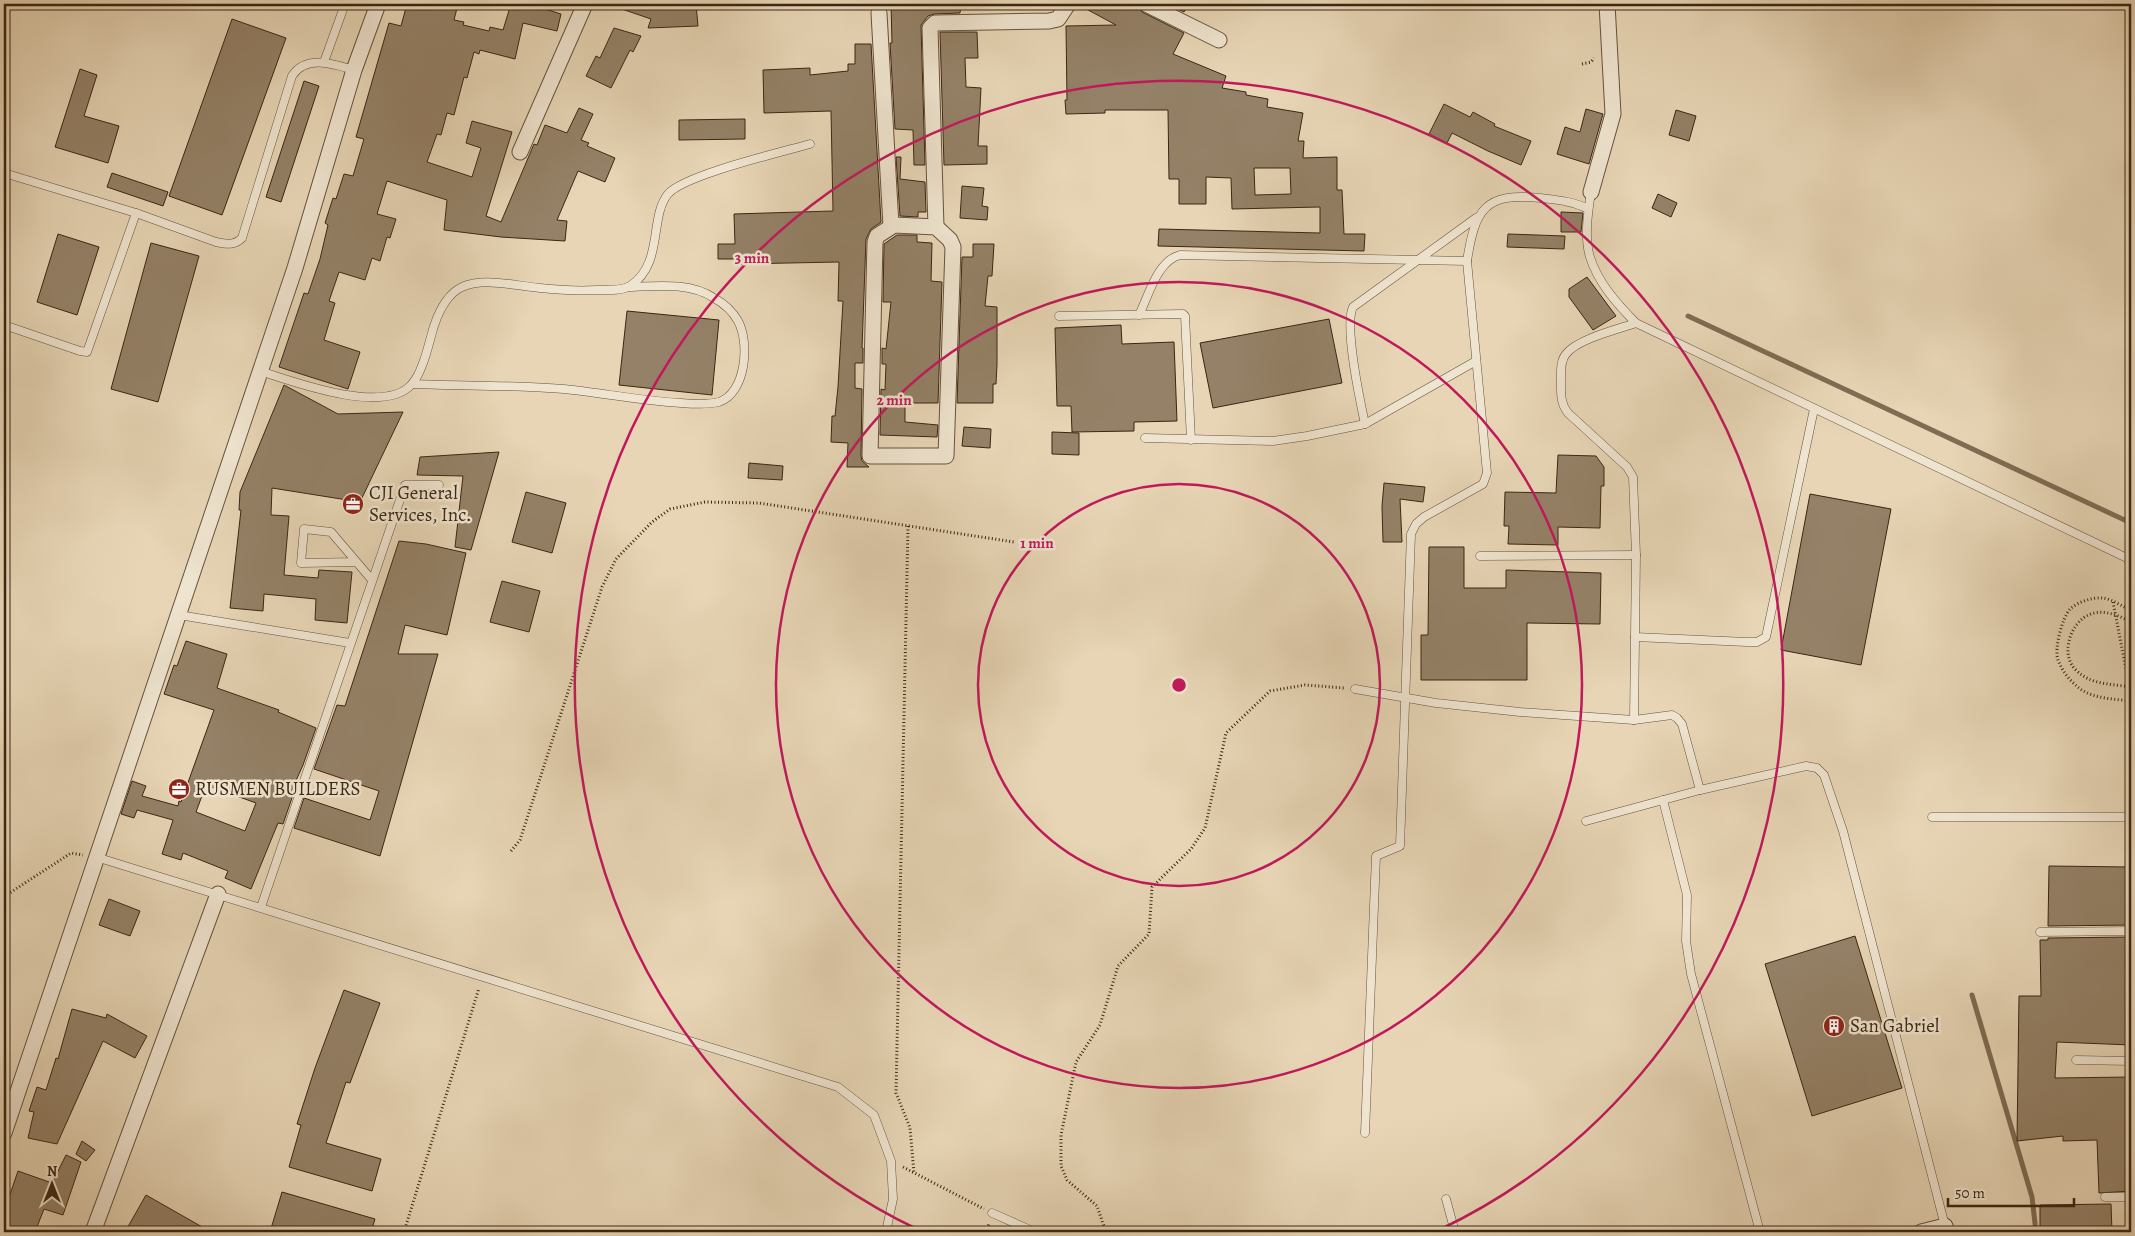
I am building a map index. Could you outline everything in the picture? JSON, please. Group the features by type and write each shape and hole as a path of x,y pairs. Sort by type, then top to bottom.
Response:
{"street":[{"path":"4,1133 295,268 354,70 378,4"},
{"path":"520,152 585,4"},
{"path":"936,227 930,28 935,23 1049,21 1058,19 1068,4"},
{"path":"1146,4 1219,40"},
{"path":"1591,192 1613,114 1608,4"},
{"path":"879,13 891,226"},
{"path":"891,226 936,227 950,240 952,247 946,455 872,458 870,456 877,236 891,226"},
{"path":"93,1232 218,894"},
{"path":"1922,1232 1946,1229"}],"lane":[{"path":"324,62 345,4"},
{"path":"4,173 136,213 216,242 237,243 242,238 292,76 297,69 306,64 324,62 354,70"},
{"path":"629,287 642,275 652,256 662,204 668,193 685,183 707,174 810,144"},
{"path":"1591,192 1588,209 1590,258 1616,302 1636,323 2131,560"},
{"path":"1364,424 1356,375 1350,314 1352,307 1478,217 1488,205 1500,199 1510,197 1557,200 1570,202 1588,209"},
{"path":"4,325 88,352 136,213"},
{"path":"1365,1132 1376,856 1400,846 1410,534 1416,524 1424,517 1483,484 1487,473 1467,261 1472,231 1478,217"},
{"path":"1139,315 1163,265 1173,257 1180,255 1467,261"},
{"path":"260,371 309,387 352,396 386,397 402,394 413,384 438,316 447,298 461,287 482,282 580,291 676,286 696,290 714,297 729,309 738,321 744,336 742,376 730,395 719,402 698,404 653,401 563,389 413,384"},
{"path":"1059,316 1183,314 1185,316 1190,440"},
{"path":"1634,720 1636,555 1631,472 1568,414 1562,406 1561,397 1562,363 1566,354 1584,342 1636,323"},
{"path":"1145,438 1273,441 1364,424 1476,361"},
{"path":"1636,638 1757,642 1766,637 1814,409"},
{"path":"261,907 405,485 439,485"},
{"path":"356,562 301,563 304,528 331,532 372,580"},
{"path":"1480,556 1636,555"},
{"path":"179,615 350,643"},
{"path":"1355,689 1405,698 1520,712 1634,720 1672,715 1682,724 1700,790"},
{"path":"1586,821 1700,790 1806,766 1817,768 1824,775 1843,830 1946,1229"},
{"path":"1663,800 1687,895 1686,941 1691,974 1760,1232"},
{"path":"1932,818 2131,817"},
{"path":"96,857 838,1087 874,1115 891,1161 893,1199 886,1232"},
{"path":"2040,932 2131,931"},
{"path":"2076,1060 2131,1061"},
{"path":"2105,1197 2131,1197"},
{"path":"1446,1199 1455,1232"},
{"path":"992,1213 1035,1232"}],"path":[{"path":"511,851 520,840 602,587 616,559 652,522 670,509 705,502 759,503 1014,542"},
{"path":"908,526 896,1093 910,1128 914,1173"},
{"path":"2131,610 2104,598 2086,600 2070,609 2064,620 2057,643 2057,659 2068,677 2080,689 2101,697 2131,701"},
{"path":"2113,602 2131,695"},
{"path":"2130,686 2092,681 2075,671 2068,654 2069,640 2077,623 2092,613 2115,614 2131,622"},
{"path":"1106,1232 1097,1206 1067,1180 1061,1166 1061,1135 1076,1062 1100,1025 1118,966 1149,934 1152,886 1191,849 1205,828 1226,733 1270,691 1305,685 1355,689"},
{"path":"4,893 8,894 70,852 96,857"},
{"path":"404,1232 482,978"},
{"path":"891,1161 992,1213 986,1232"}],"building":[{"path":"407,4 458,4 454,20 464,22 463,25 489,31 490,27 503,30 511,4 546,4 545,9 561,14 557,31 523,23 515,59 480,50 479,54 474,52 467,78 464,77 454,115 447,113 441,135 437,134 427,162 472,177 481,148 466,143 472,121 512,132 486,216 501,222 534,144 537,145 545,125 567,133 579,108 593,114 581,140 589,143 587,146 615,158 605,182 578,171 557,220 567,221 565,241 501,237 444,230 447,200 387,181 377,214 396,219 390,238 387,237 380,261 372,258 365,280 339,272 329,301 335,303 324,340 360,352 348,389 279,367 304,293 308,294 320,259 328,225 325,223 333,198 336,199 344,174 353,176 364,139 356,137 389,23 401,26"},
{"path":"614,4 696,4 698,26 648,28 651,19 613,6"},
{"path":"891,4 961,4 960,13 934,14 928,16 921,25 925,165 914,165 913,130 895,129 890,43 892,43"},
{"path":"1077,4 1137,4 1142,12 1184,33 1173,54 1226,76 1222,88 1246,92 1246,95 1268,99 1267,107 1303,113 1298,141 1304,141 1303,158 1337,157 1337,190 1342,190 1344,234 1365,234 1364,251 1158,246 1159,229 1320,233 1320,207 1232,209 1231,178 1206,177 1206,204 1179,204 1179,179 1169,179 1168,110 1105,110 1105,113 1066,114 1066,26 1116,25","holes":["1254,168 1290,168 1291,194 1255,195"]},
{"path":"1167,4 1188,4 1184,12"},
{"path":"232,19 286,38 222,215 169,196"},
{"path":"614,28 641,36 633,52 630,50 611,88 586,76 596,56 600,58"},
{"path":"940,32 977,32 978,58 965,58 966,87 981,88 978,146 987,146 987,164 944,165"},
{"path":"855,44 871,44 881,222 871,229 866,239 863,363 855,363 855,388 862,389 861,456 862,461 869,467 847,467 848,443 831,442 832,416 835,416 838,387 843,301 838,301 839,262 739,264 739,259 718,259 718,244 735,244 734,214 833,211 831,111 764,113 763,70 810,68 810,75 848,71 848,64 855,64"},
{"path":"80,69 97,75 84,116 119,126 108,163 55,147"},
{"path":"304,81 319,86 281,202 266,197"},
{"path":"1444,104 1470,117 1473,112 1495,124 1494,126 1531,141 1521,165 1452,133 1447,143 1429,134"},
{"path":"1586,109 1603,114 1589,164 1557,154 1565,127 1580,132"},
{"path":"1676,110 1696,116 1689,141 1669,135"},
{"path":"745,119 745,139 679,140 679,120"},
{"path":"896,157 901,157 900,179 925,182 926,212 918,212 918,217 900,216"},
{"path":"112,173 168,192 163,206 107,187"},
{"path":"962,186 984,188 982,206 988,207 987,220 960,218"},
{"path":"1658,194 1677,203 1671,217 1652,208"},
{"path":"1561,212 1583,213 1581,232 1561,232"},
{"path":"58,234 99,247 77,315 37,302"},
{"path":"1508,234 1565,236 1564,249 1507,247"},
{"path":"897,235 917,235 917,242 932,243 931,281 942,282 938,403 905,403 905,422 938,425 937,437 880,435 881,389 885,390 886,364 882,364 882,348 886,349 891,302 883,302 884,244"},
{"path":"151,243 199,256 158,402 111,389"},
{"path":"973,244 994,244 992,276 988,276 985,306 997,307 997,364 996,384 993,384 993,403 957,403 962,257 973,257"},
{"path":"1587,277 1616,316 1593,330 1569,297 1569,289"},
{"path":"627,311 719,320 712,395 619,385"},
{"path":"1329,319 1342,383 1213,408 1200,343"},
{"path":"1121,325 1122,344 1174,342 1177,421 1134,422 1134,431 1072,432 1071,406 1057,406 1055,328"},
{"path":"284,385 338,414 403,412 360,502 272,488 271,515 289,516 284,575 318,578 319,570 352,572 347,623 315,620 316,599 264,594 263,611 230,608 241,510 239,510 240,492"},
{"path":"964,427 991,429 990,448 962,446"},
{"path":"1052,432 1079,433 1079,455 1052,454"},
{"path":"499,452 471,550 455,547 463,476 417,475 420,457"},
{"path":"1558,455 1596,456 1604,467 1604,486 1601,486 1600,528 1558,527 1558,545 1508,544 1509,526 1504,526 1505,492 1556,493"},
{"path":"749,463 783,466 782,480 748,478"},
{"path":"1384,483 1425,487 1423,502 1400,499 1402,542 1383,542 1382,506"},
{"path":"526,492 566,503 552,553 512,542"},
{"path":"1810,494 1891,509 1861,665 1781,650"},
{"path":"399,541 426,544 466,553 447,635 405,625 398,654 438,654 380,856 294,828 304,798 370,820 379,791 314,769 337,705 345,706"},
{"path":"1429,547 1464,547 1464,588 1506,588 1506,570 1601,573 1600,624 1527,623 1527,680 1421,680 1421,635 1428,635"},
{"path":"502,581 540,591 529,632 490,622"},
{"path":"186,641 227,654 217,688 279,710 278,712 316,728 290,794 293,795 283,824 278,823 251,889 225,878 228,871 183,853 181,860 162,854 173,820 137,810 134,818 121,814 132,781 146,786 142,796 178,806 179,801 181,802 214,710 164,694 174,665 177,666","holes":["206,785 256,803 245,831 196,812"]},
{"path":"2049,866 2131,867 2131,925 2048,926"},
{"path":"109,899 140,911 130,936 99,925"},
{"name":"San Gabriel","path":"1855,936 1902,1088 1812,1116 1765,964"},
{"path":"2131,937 2131,1045 2057,1042 2055,1078 2131,1077 2131,1191 2099,1193 2097,1140 2063,1141 2063,1136 2017,1141 2019,996 2041,996 2040,940 2048,940 2048,938"},
{"path":"344,990 380,1003 350,1083 346,1082 326,1143 381,1159 372,1191 289,1167 301,1125 297,1124 315,1068"},
{"path":"72,1009 106,1018 107,1014 147,1036 135,1058 103,1041 57,1144 28,1138 34,1112 29,1111 37,1087 46,1090 56,1058 58,1059"},
{"path":"82,1141 95,1150 86,1161 76,1154"},
{"path":"66,1155 81,1162 63,1215 44,1209 35,1232 18,1232 4,1227 4,1212 18,1171 52,1183"},
{"path":"282,1192 375,1219 371,1232 270,1232"},
{"path":"146,1195 211,1232 125,1232"},
{"path":"2111,1204 2112,1232 2040,1232 2040,1205"}],"waterway":[{"path":"1688,316 2131,523"},
{"path":"1972,995 2032,1197 2036,1232"}],"place":[{"name":"CJI General Services, Inc.","path":"353,504"},
{"name":"RUSMEN BUILDERS","path":"179,789"},
{"name":"San Gabriel","path":"1834,1026"}]}
